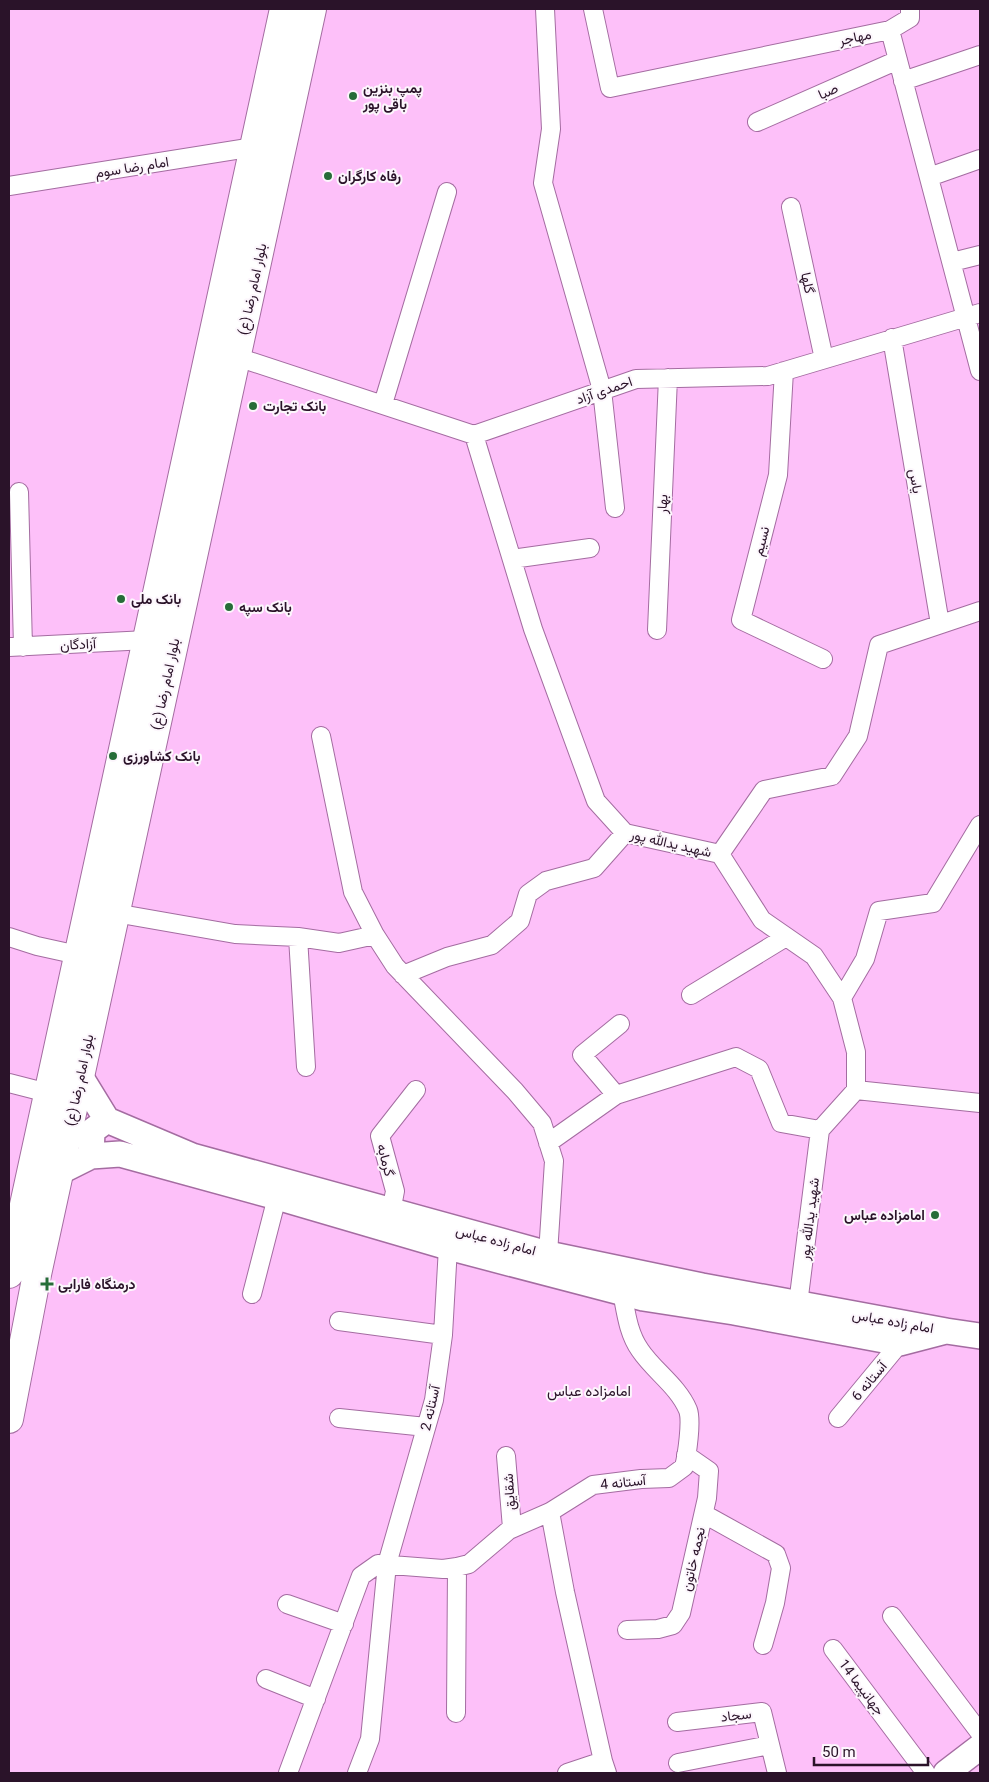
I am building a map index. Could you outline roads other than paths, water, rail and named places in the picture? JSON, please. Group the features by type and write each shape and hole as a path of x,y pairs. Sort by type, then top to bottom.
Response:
{"highway":[{"name":"بلوار امام رضا (ع)","path":"9,1274 14,1223 48,1093 284,9"},
{"name":"بلوار امام رضا (ع)","path":"9,1419 36,1279 312,9"}],"street":[{"path":"545,9 551,129 544,182 602,390 615,508"},
{"name":"مهاجر","path":"593,9 610,88 890,30 952,262 973,315 980,371"},
{"path":"890,30 910,18 910,9"},
{"path":"903,81 980,55"},
{"name":"صبا","path":"758,122 898,60"},
{"name":"امام رضا سوم","path":"9,186 254,147"},
{"path":"929,177 980,160"},
{"path":"383,404 447,192"},
{"name":"گلها","path":"791,207 824,359"},
{"path":"952,262 980,255"},
{"name":"احمدی آزاد","path":"474,435 636,379 768,376 973,315"},
{"name":"یاس","path":"892,338 940,624"},
{"path":"237,357 474,435"},
{"name":"نسیم","path":"784,371 778,475 741,620 823,659"},
{"name":"بهار","path":"657,630 668,378"},
{"name":"شهید یدالله پور","path":"474,435 533,629 596,801 625,833 720,854 762,920 814,956 842,998 856,1052 856,1090"},
{"path":"16,647 19,492"},
{"path":"512,559 590,548"},
{"path":"720,854 764,790 832,776 858,736 879,645 980,611"},
{"name":"آزادگان","path":"16,647 147,640"},
{"path":"321,736 353,892 375,935 395,966 515,1091 542,1123 554,1161 548,1254"},
{"path":"842,998 865,959 879,911 932,902 980,824"},
{"path":"403,974 447,957 492,945 520,921 528,894 546,881 594,868 625,833"},
{"path":"115,913 235,934 298,937 339,943 375,935"},
{"path":"9,936 37,946 78,955"},
{"path":"298,937 306,1067"},
{"path":"691,994 786,937"},
{"path":"616,1095 582,1055 620,1024"},
{"path":"548,1143 616,1095 736,1057 759,1069 781,1123 820,1130 856,1090 980,1103"},
{"path":"80,1076 107,1120 92,1131 91,1156"},
{"path":"9,1083 48,1093"},
{"name":"گرمابه","path":"391,1212 395,1192 380,1136 416,1090"},
{"name":"امام زاده عباس","path":"107,1120 192,1156 548,1254 798,1304 980,1336"},
{"name":"شهید یدالله پور","path":"798,1304 820,1130"},
{"name":"امام زاده عباس","path":"59,1172 91,1156 120,1154 448,1247 643,1298 900,1343 946,1331"},
{"path":"252,1294 277,1198"},
{"name":"آستانه 2","path":"357,1773 370,1740 387,1564 434,1400 443,1335 448,1247"},
{"name":"آستانه 4","path":"387,1564 443,1569 469,1564 512,1528 550,1512 593,1485 669,1478 684,1467 688,1411 670,1384 640,1350 629,1329 622,1292"},
{"path":"339,1321 443,1335"},
{"name":"آستانه 6","path":"838,1418 900,1343"},
{"path":"339,1418 426,1427"},
{"name":"نجمه خاتون","path":"626,1630 658,1629 674,1625 681,1613 708,1498 709,1471 686,1455"},
{"name":"شقایق","path":"506,1456 512,1528"},
{"path":"550,1512 605,1767 567,1773"},
{"path":"704,1514 776,1554 781,1568 775,1603 763,1645"},
{"path":"288,1773 362,1576 378,1564 387,1564"},
{"path":"456,1714 457,1567"},
{"path":"287,1604 344,1624"},
{"path":"892,1616 980,1733"},
{"name":"جهانپیما 14","path":"833,1649 926,1773"},
{"path":"266,1680 316,1699"},
{"name":"سجاد","path":"677,1722 762,1712 777,1773"},
{"path":"678,1763 770,1745"},
{"path":"946,1773 980,1747"}],"place":[{"name":"پمپ بنزین باقی پور","path":"353,96"},
{"name":"رفاه کارگران","path":"328,176"},
{"name":"بانک تجارت","path":"253,406"},
{"name":"بانک ملی","path":"121,599"},
{"name":"بانک سپه","path":"229,607"},
{"name":"بانک کشاورزی","path":"113,756"},
{"name":"امامزاده عباس","path":"935,1215"},
{"name":"درمنگاه فارابی","path":"47,1284"}],"district":[{"name":"امامزاده عباس","path":"589,1391"}]}
